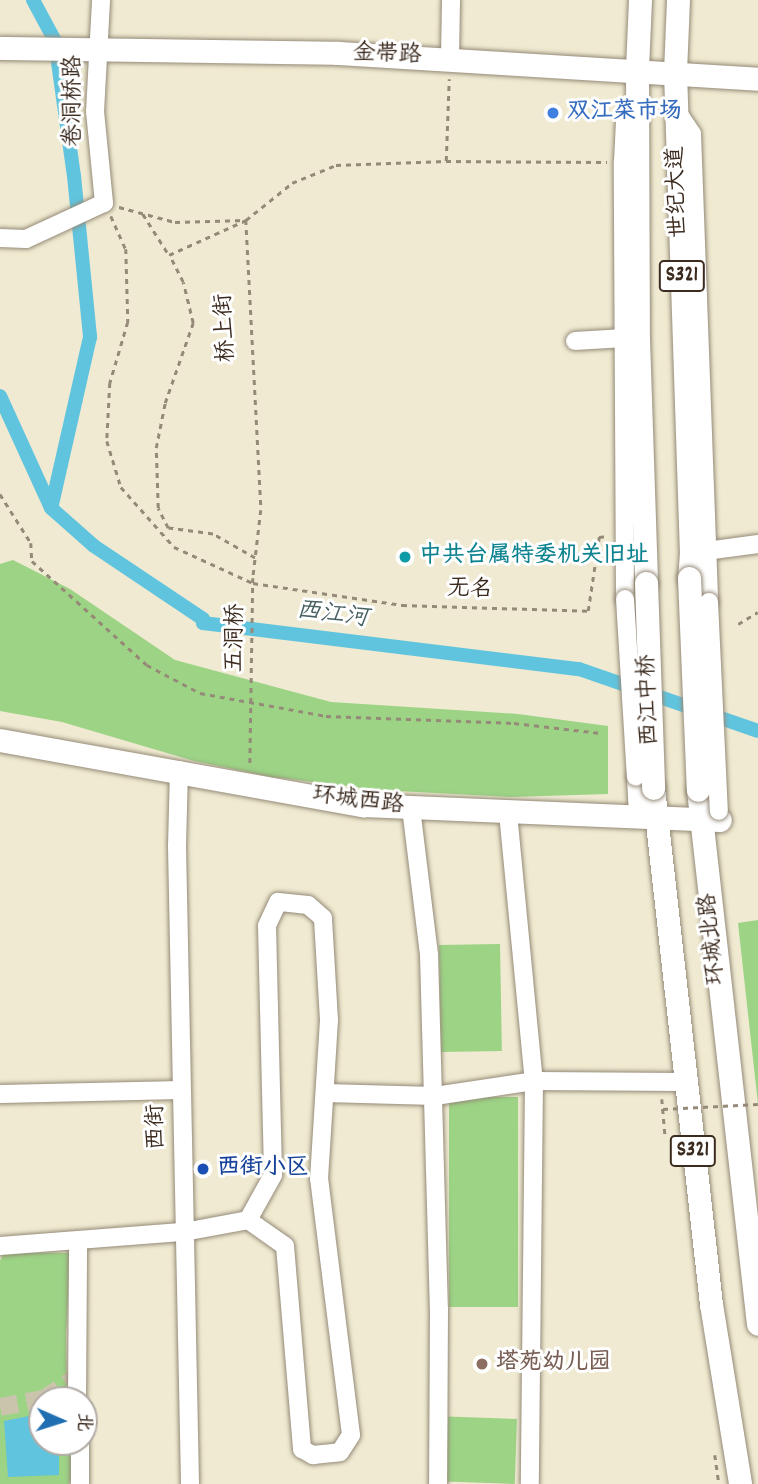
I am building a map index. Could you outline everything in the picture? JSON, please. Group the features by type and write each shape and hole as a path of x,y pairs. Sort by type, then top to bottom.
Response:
{"main road":[{"name":"世纪大道","path":"640,0 637,69 638,339 634,533 646,583"},
{"name":"世纪大道","path":"678,0 676,110 700,551"},
{"name":"金带路","path":"8,48 99,51 229,50 450,58 758,79"},
{"name":"环城北路","path":"700,551 689,579 698,790 714,817 758,1324"},
{"name":"西江中桥","path":"646,583 646,816"},
{"name":"环城西路","path":"0,740 178,770 250,787 363,805 508,813 714,817"},
{"name":"环城北路","path":"646,816 685,1082 711,1304 740,1484"}],"street":[{"name":"卷洞桥路","path":"101,0 95,112 104,203"},
{"path":"450,58 451,0"},
{"path":"637,108 625,121 623,162 624,338 634,533 625,599 644,783"},
{"path":"0,238 26,239 43,228 104,203"},
{"path":"575,341 624,338"},
{"path":"714,817 709,602 700,551 758,544"},
{"name":"西街","path":"178,770 181,1090 190,1484"},
{"path":"411,808 429,955 435,1096 438,1484"},
{"path":"508,813 534,1081 530,1484"},
{"path":"0,1246 184,1232 248,1220 285,1246 302,1449 313,1455 340,1452 351,1435 319,1179 329,1020 323,918 309,905 278,902 267,926 273,1175 248,1220"},
{"path":"325,1093 435,1096 534,1081 685,1082"},
{"path":"0,1094 181,1090"},
{"path":"77,1386 78,1240"},
{"path":"80,1456 80,1484"}],"path":[{"path":"446,161 450,58"},
{"path":"169,255 246,220 292,183 336,165 446,161 623,162"},
{"path":"104,203 175,222 246,220"},
{"path":"104,203 126,248 128,323 110,383 107,441 121,487 174,547 253,583"},
{"path":"143,214 183,282 193,323 165,403 156,447 158,508 168,528 213,534 255,558"},
{"name":"桥上街","path":"246,220 261,510 253,578"},
{"path":"0,494 31,543 32,561 147,665 200,693 326,716 514,723 600,733"},
{"name":"无名","path":"253,583 402,605 588,611 599,537 634,533"},
{"name":"五洞桥","path":"252,701 253,578"},
{"path":"738,624 758,612"},
{"path":"250,787 252,701"},
{"path":"662,1098 665,1134"},
{"path":"663,1109 758,1104"}],"green space":[{"path":"13,560 70,589 175,660 331,702 518,714 608,726 608,794 511,797 379,790 272,777 194,761 62,722 0,711 0,564"},
{"path":"758,920 758,1104 738,923"},
{"path":"500,944 502,1051 441,1052 439,945"},
{"path":"449,1097 518,1097 518,1307 449,1307"},
{"path":"4,1252 71,1253 66,1334 67,1386 28,1386 28,1456 73,1456 74,1469 69,1484 0,1484 0,1261"},
{"path":"448,1417 517,1419 515,1484 446,1482"}],"water":[{"path":"28,1416 28,1456 59,1456 59,1475 8,1477 4,1421"}],"waterway":[{"path":"33,0 55,41 74,176 90,337 51,508"},
{"name":"西江河","path":"0,396 51,508 94,546 203,619 203,623 579,669 758,731"}],"tunnel":[{"path":"0,1407 44,1399 75,1378"}],"place":[{"name":"双江菜市场","path":"553,113"},
{"name":"中共台属特委机关旧址","path":"405,557"},
{"name":"西街小区","path":"203,1169"},
{"name":"塔苑幼儿园","path":"482,1364"}]}
